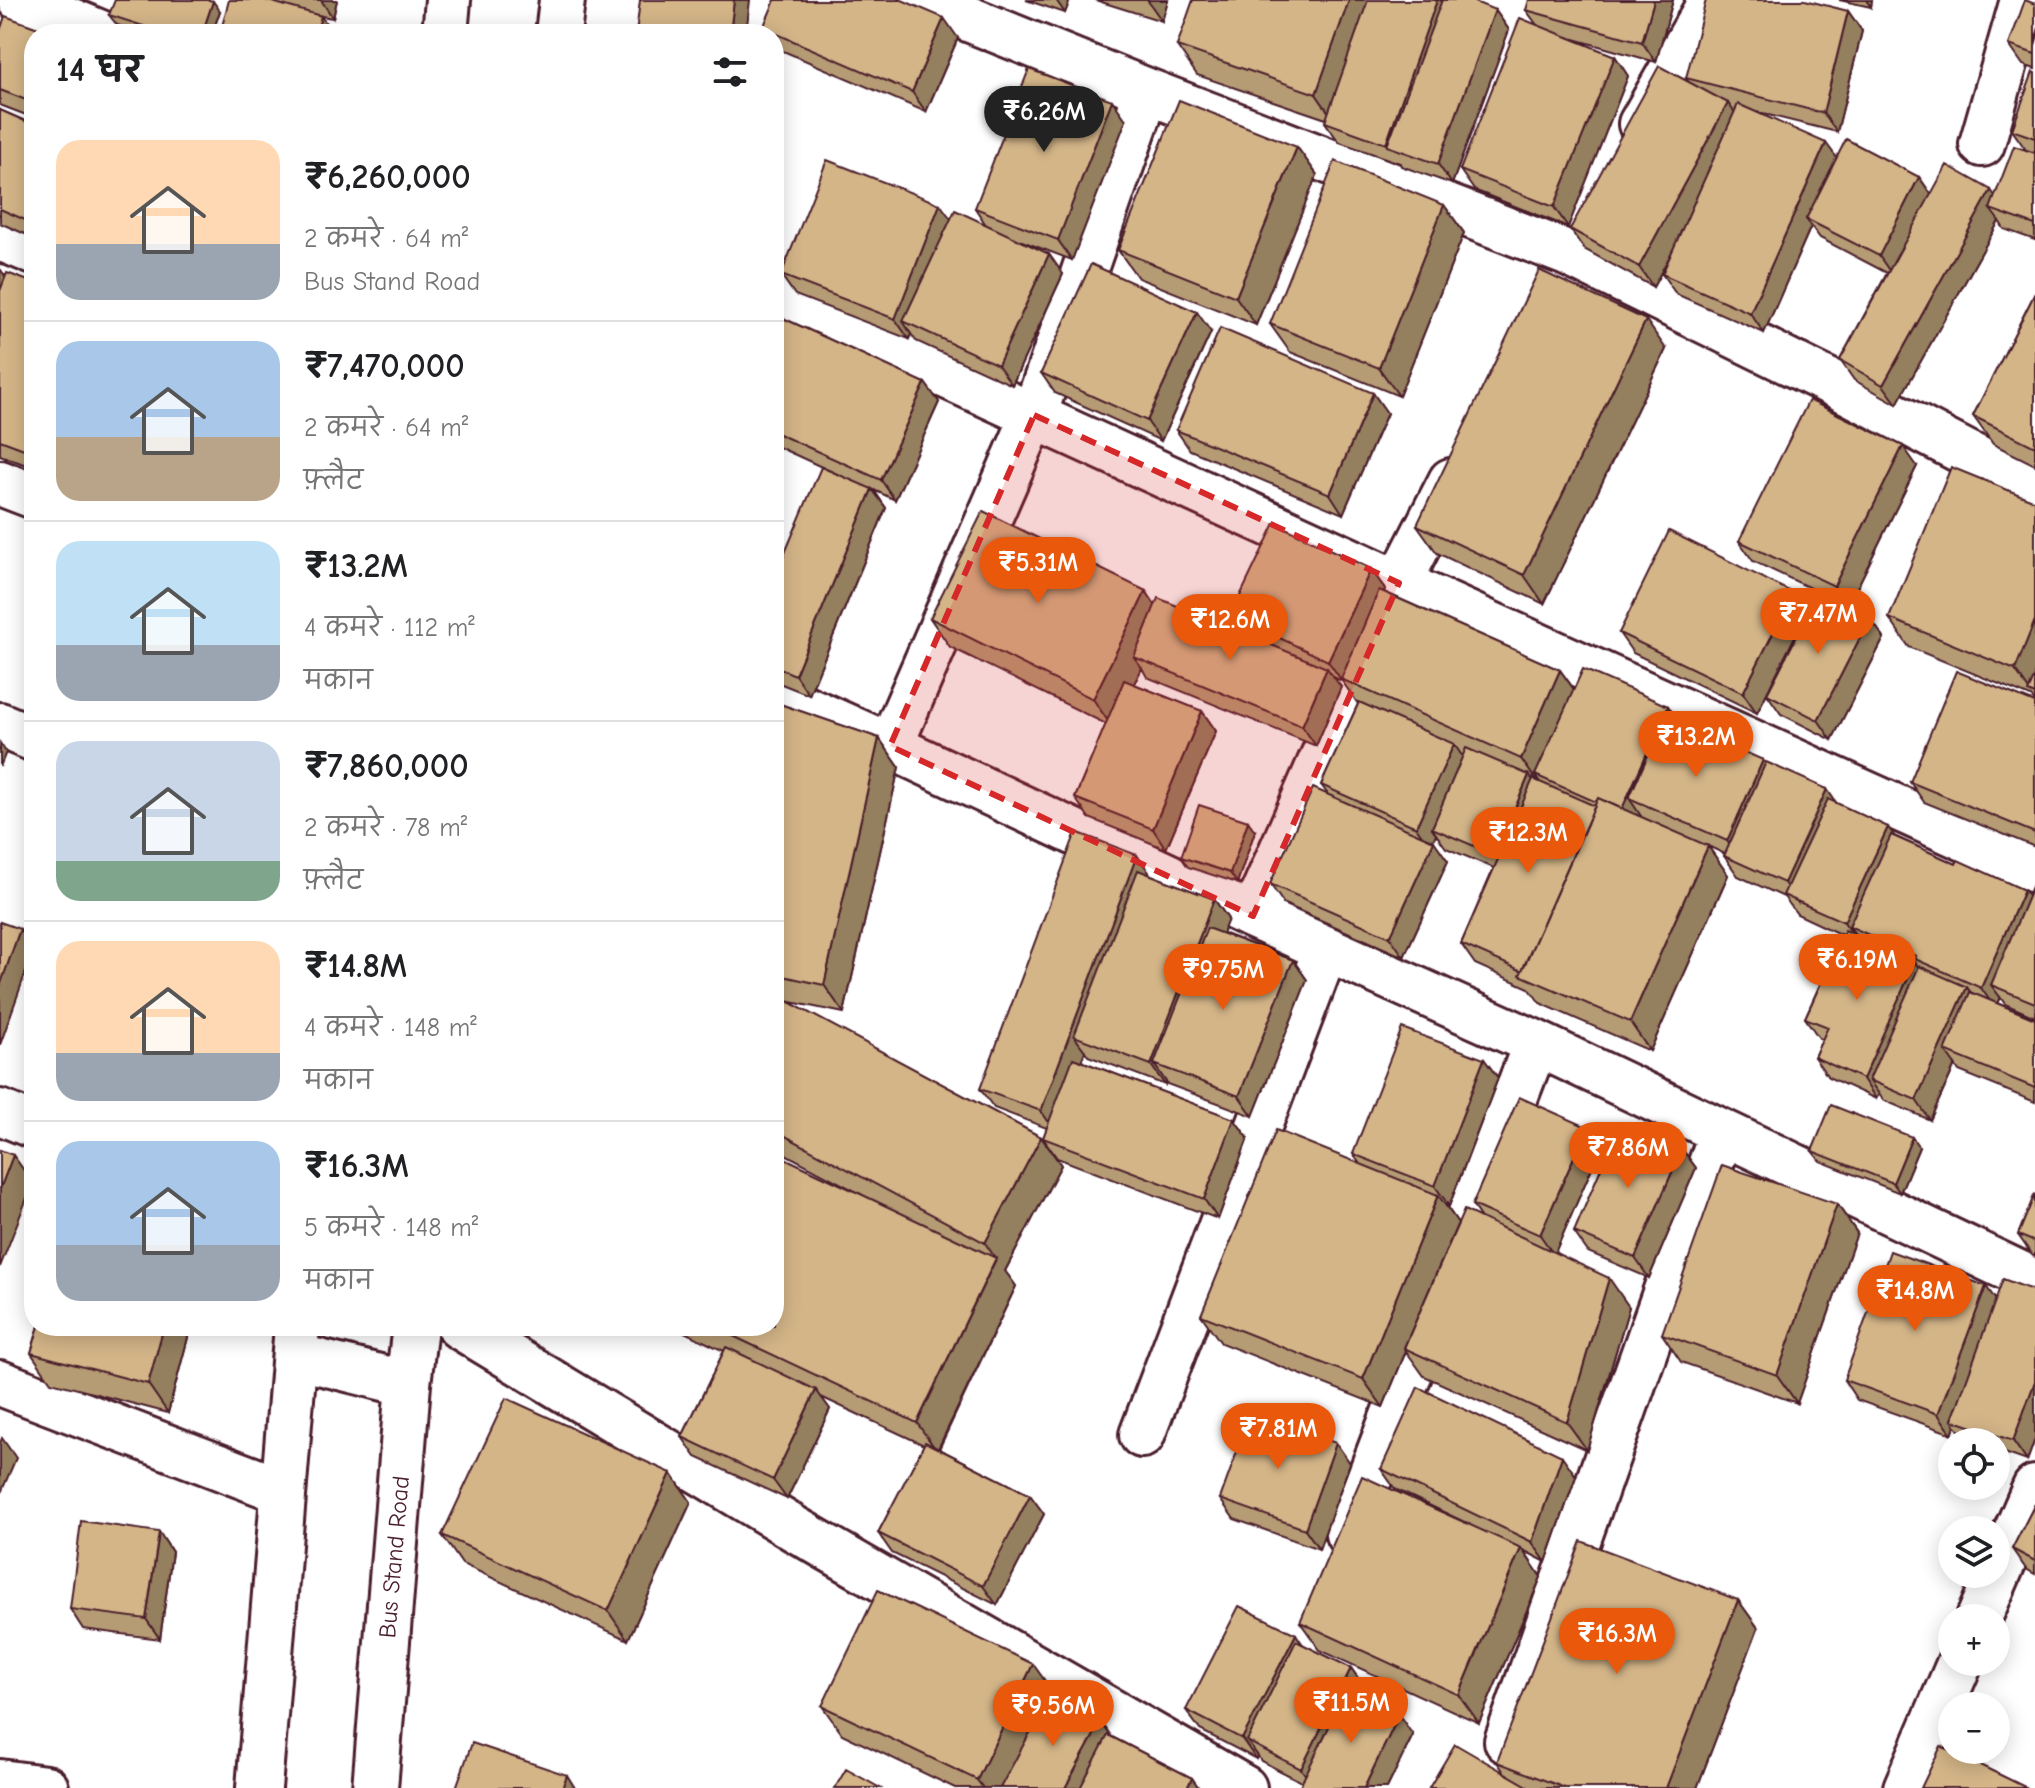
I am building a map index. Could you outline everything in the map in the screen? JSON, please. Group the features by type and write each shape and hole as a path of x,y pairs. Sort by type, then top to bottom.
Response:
{"street":[{"path":"21,0 79,24"},
{"path":"446,24 448,0"},
{"path":"559,24 562,0"},
{"path":"922,0 1147,91 1834,384 2035,489"},
{"path":"1621,159 1709,0"},
{"path":"1982,144 2023,0"},
{"path":"890,746 1034,415 1147,91"},
{"path":"1560,267 1590,213"},
{"path":"0,238 24,248"},
{"path":"784,302 2035,870"},
{"path":"1253,916 1399,583 1469,446"},
{"path":"0,483 24,492"},
{"path":"784,698 1253,916 1536,1043 2035,1281"},
{"path":"0,725 24,735"},
{"path":"1142,1435 1326,949"},
{"path":"1334,1570 1536,1043"},
{"path":"0,1112 24,1122"},
{"path":"1506,1742 1722,1132"},
{"name":"Bus Stand Road","path":"375,1788 414,1336"},
{"path":"476,1336 795,1529 1244,1788"},
{"path":"259,1788 296,1341 408,1384"},
{"path":"0,1383 282,1491"},
{"path":"1985,1604 2035,1488"},
{"path":"1906,1788 1954,1676"},
{"path":"0,1782 46,1788"}],"highlighted area":[{"path":"1034,415 1399,583 1253,916 890,746"}],"building":[{"path":"115,0 213,1 205,24 137,24 109,15"},
{"path":"229,0 265,0 321,16 319,24 223,24"},
{"path":"640,0 734,0 731,24 637,24"},
{"path":"775,0 902,0 944,18 912,92 784,37 784,24 765,24"},
{"path":"1193,0 1349,0 1316,94 1177,46"},
{"path":"1368,0 1437,0 1386,144 1325,122"},
{"path":"1442,0 1470,0 1495,10 1438,164 1387,146"},
{"path":"1529,0 1654,0 1642,42 1526,10"},
{"path":"1706,0 1805,0 1848,11 1823,113 1686,78"},
{"path":"2025,0 2035,4 2035,54 2009,45"},
{"path":"5,16 27,24 24,24 24,99 0,90 0,31"},
{"path":"1520,18 1615,56 1554,207 1460,170"},
{"path":"1659,66 1728,103 1639,267 1570,229"},
{"path":"1029,69 1112,100 1058,240 975,208"},
{"path":"2035,73 2035,138 2012,130"},
{"path":"1179,100 1297,147 1236,297 1118,250"},
{"path":"1738,104 1826,143 1750,313 1662,274"},
{"path":"0,110 24,121 24,220 0,209"},
{"path":"1846,139 1919,177 1879,256 1806,219"},
{"path":"2014,146 2035,153 2035,225 1990,209"},
{"path":"827,160 940,204 895,319 784,276 784,268"},
{"path":"1335,161 1444,205 1379,368 1270,324"},
{"path":"1947,165 1991,190 1883,385 1840,360"},
{"path":"955,210 1049,254 998,365 903,321"},
{"path":"1091,264 1197,312 1147,421 1041,373"},
{"path":"1539,270 1646,320 1524,575 1417,525"},
{"path":"7,273 24,279 24,449 0,440 0,291"},
{"path":"2035,293 2035,447 1973,416"},
{"path":"784,319 925,383 881,480 784,436"},
{"path":"1220,328 1373,393 1330,494 1176,430"},
{"path":"1809,400 1903,446 1834,586 1739,541"},
{"path":"821,467 872,489 795,675 784,670 784,555"},
{"path":"1951,467 2035,501 2035,620 2015,670 1889,618"},
{"path":"983,511 1146,591 1093,699 930,618"},
{"path":"1275,523 1371,569 1328,661 1231,615"},
{"path":"1669,531 1793,593 1743,693 1619,633"},
{"path":"1379,590 1560,670 1521,759 1341,679"},
{"path":"1819,593 1870,618 1818,720 1767,694"},
{"path":"1158,598 1327,668 1302,726 1134,657"},
{"path":"1583,669 1668,706 1622,809 1598,798 1596,802 1535,775"},
{"path":"1956,671 2035,703 2035,833 1910,782"},
{"path":"2035,676 2035,695 2028,692"},
{"path":"1124,680 1202,711 1153,829 1075,798"},
{"path":"1359,702 1454,744 1416,827 1321,785"},
{"path":"784,705 879,738 824,985 784,976"},
{"path":"1665,717 1763,760 1727,841 1629,798"},
{"path":"1466,748 1529,775 1495,855 1432,828"},
{"path":"1766,762 1827,789 1784,883 1724,856"},
{"path":"1533,779 1595,806 1522,971 1461,944"},
{"path":"1313,788 1434,841 1390,937 1270,884"},
{"path":"1598,798 1708,846 1630,1022 1520,975"},
{"path":"1828,799 1888,827 1844,922 1783,895"},
{"path":"1199,805 1248,821 1230,873 1181,857"},
{"path":"1076,832 1137,855 1041,1111 980,1089"},
{"path":"1891,835 1956,864 1958,860 2024,890 1981,988 1849,926"},
{"path":"1138,870 1214,899 1151,1065 1074,1036"},
{"path":"2035,880 2035,1003 1991,985"},
{"path":"0,922 20,929 0,986"},
{"path":"1207,928 1293,960 1239,1096 1154,1064"},
{"path":"1845,930 1915,962 1863,1079 1814,1057 1828,1027 1805,1018"},
{"path":"1919,966 1967,987 1916,1100 1869,1080"},
{"path":"1970,992 2035,1019 2035,1088 1945,1051"},
{"path":"784,999 1041,1137 985,1243 784,1135"},
{"path":"1402,1028 1484,1059 1435,1186 1353,1154"},
{"path":"1073,1058 1234,1119 1204,1199 1043,1138"},
{"path":"1519,1097 1587,1127 1540,1235 1472,1205"},
{"path":"1831,1105 1912,1137 1893,1183 1812,1151"},
{"path":"1620,1123 1682,1149 1635,1258 1574,1232"},
{"path":"1276,1130 1438,1195 1363,1379 1201,1315"},
{"path":"0,1150 13,1155 0,1189"},
{"path":"784,1158 996,1258 917,1423 733,1336 784,1336"},
{"path":"1722,1165 1837,1204 1777,1375 1662,1334"},
{"path":"2035,1194 2035,1242 2018,1235"},
{"path":"1464,1210 1609,1278 1567,1422 1404,1348"},
{"path":"1890,1251 1986,1286 1938,1414 1844,1380"},
{"path":"2003,1279 2035,1291 2035,1381 2013,1441 2010,1440 2010,1428 1975,1428 1952,1420"},
{"path":"36,1336 161,1336 148,1384 31,1353"},
{"path":"726,1347 816,1390 773,1480 682,1437"},
{"path":"1418,1387 1562,1456 1532,1542 1381,1469"},
{"path":"506,1398 671,1473 608,1611 442,1535"},
{"path":"1251,1413 1336,1443 1305,1529 1220,1499"},
{"path":"925,1442 1030,1495 983,1586 878,1533"},
{"path":"1362,1476 1521,1548 1459,1695 1300,1622"},
{"path":"2035,1504 2035,1561 2012,1549"},
{"path":"81,1521 159,1532 146,1619 70,1609"},
{"path":"1581,1541 1738,1600 1666,1788 1565,1788 1497,1762"},
{"path":"878,1590 1033,1664 977,1780 822,1706"},
{"path":"1239,1606 1296,1634 1242,1739 1186,1710"},
{"path":"1296,1641 1351,1668 1301,1769 1247,1741"},
{"path":"1347,1690 1399,1715 1364,1788 1299,1788"},
{"path":"1051,1694 1101,1722 1065,1788 1000,1788"},
{"path":"1108,1735 1192,1778 1187,1788 1080,1788"},
{"path":"472,1743 567,1775 562,1788 456,1788"},
{"path":"1455,1744 1531,1788 1429,1788"},
{"path":"1938,1752 1938,1764 1978,1764 2027,1788 1921,1788"},
{"path":"846,1769 880,1788 835,1788"}]}
